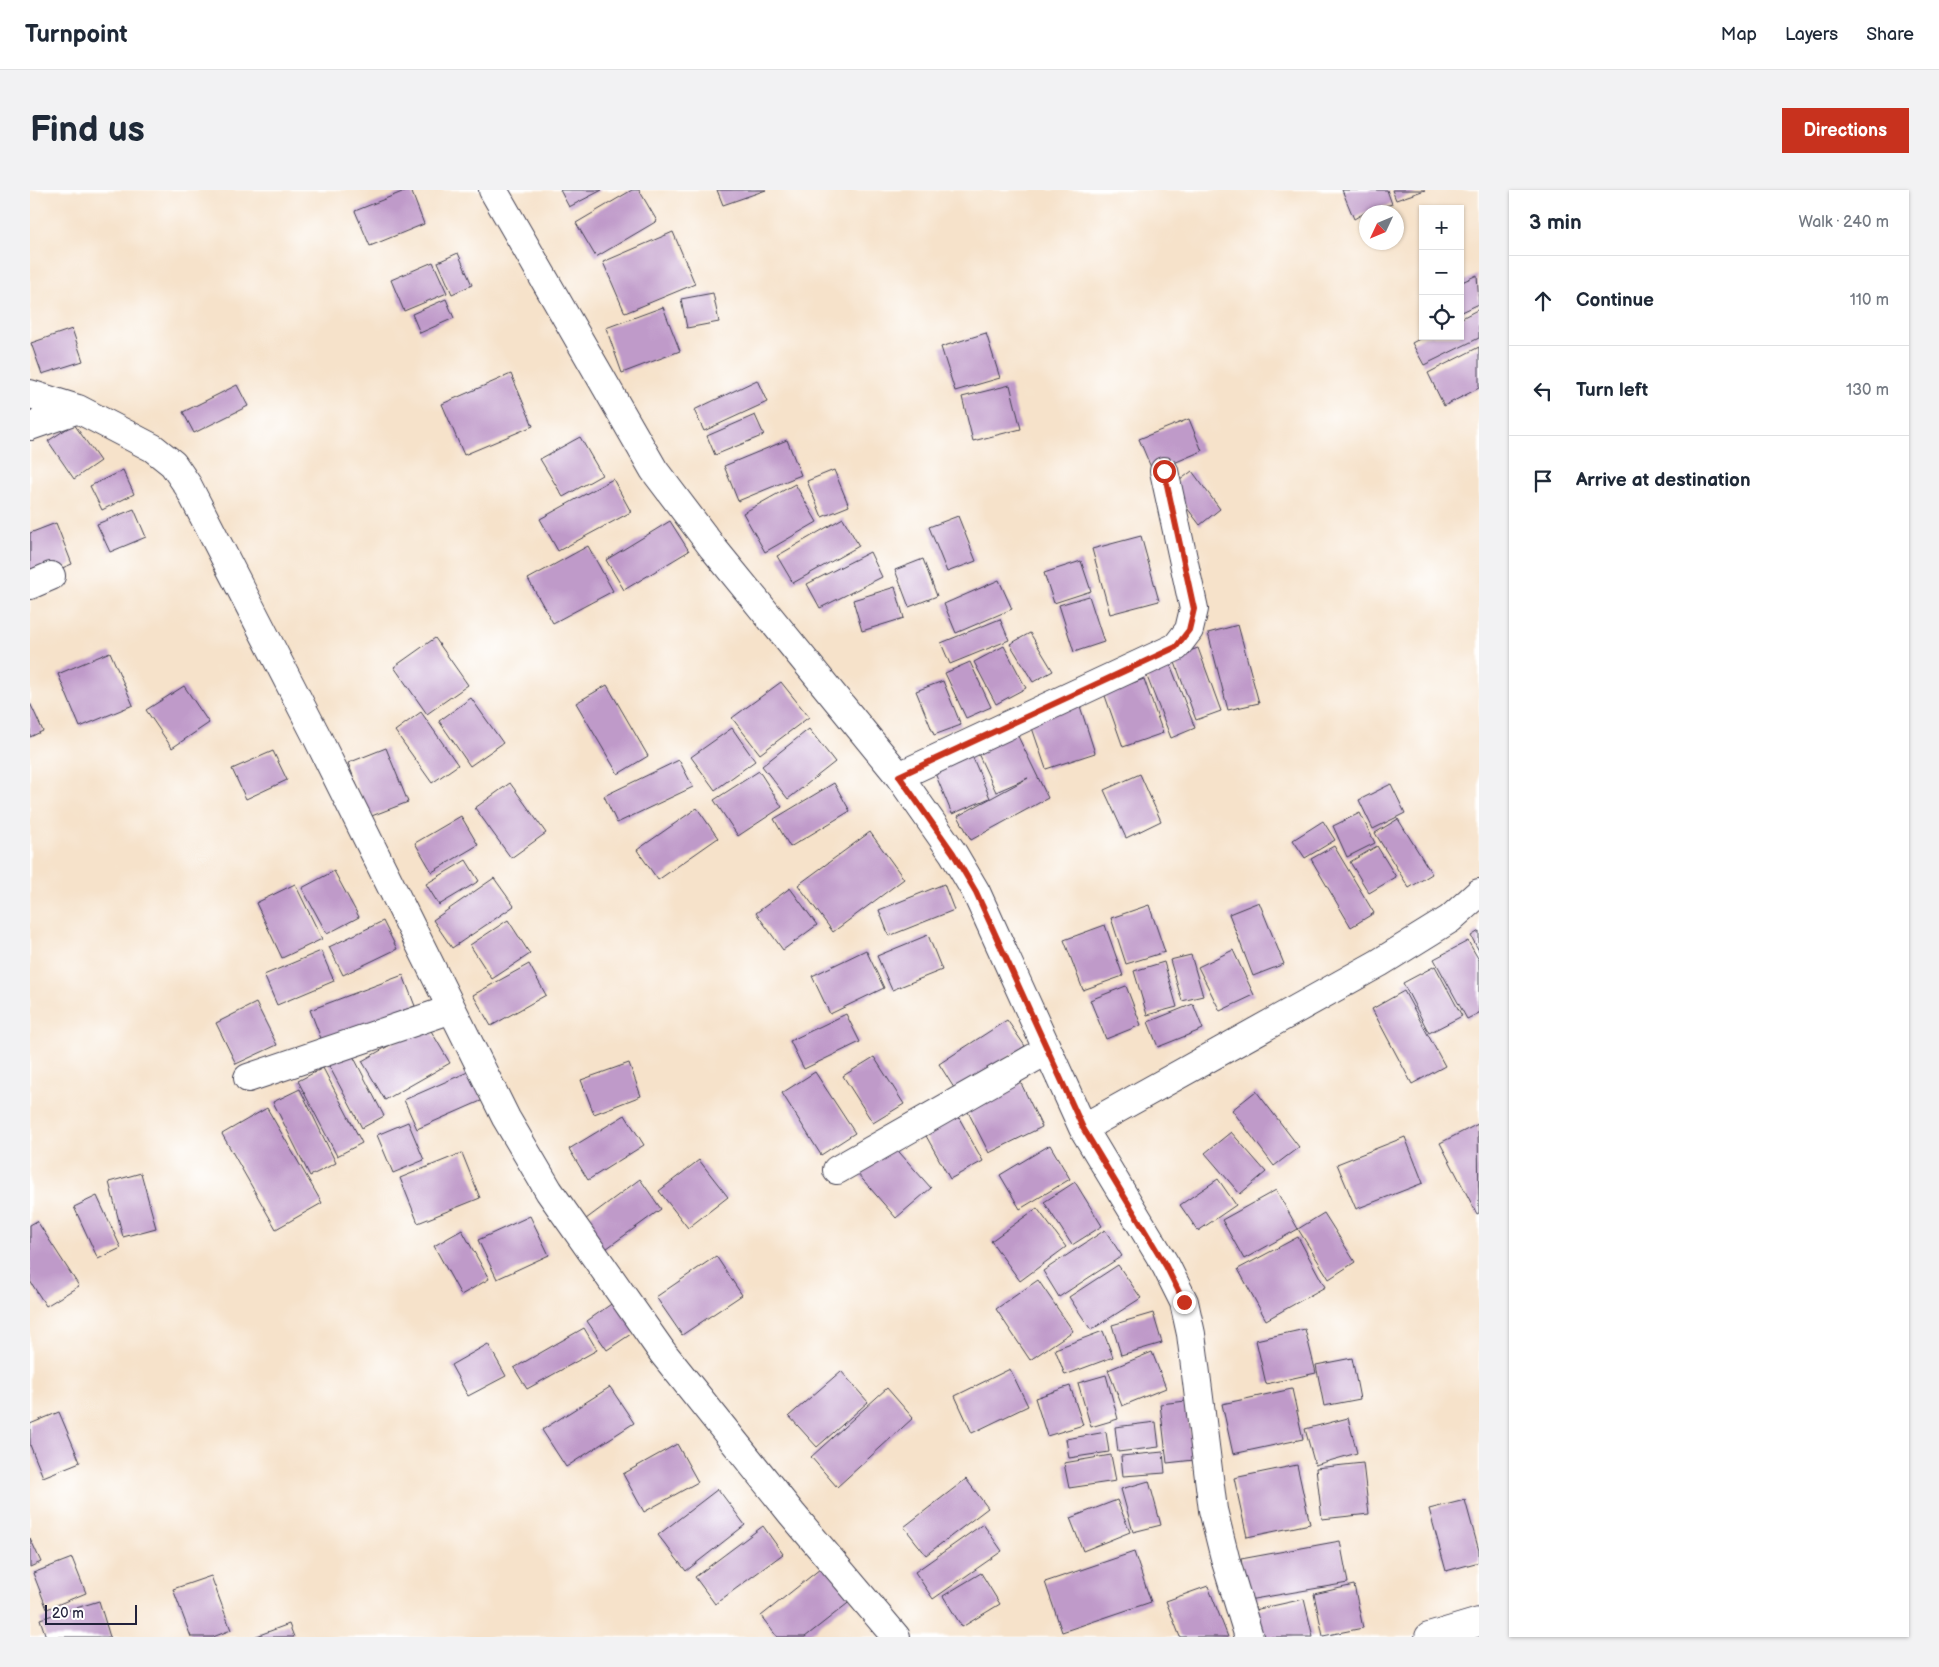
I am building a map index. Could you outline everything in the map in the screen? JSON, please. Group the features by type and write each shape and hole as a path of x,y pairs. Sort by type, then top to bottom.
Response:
{"street":[{"path":"493,190 654,470 713,548 899,776 953,853 976,892 1046,1051 1083,1128 1166,1266 1184,1302 1192,1334 1213,1510 1226,1562 1249,1637"},
{"path":"30,394 78,409 153,448 173,464 188,486 316,735 506,1118 549,1191 663,1353 792,1514 896,1637"},
{"path":"30,426 78,409"},
{"path":"899,776 1176,647 1189,630 1194,609 1164,471"},
{"path":"1083,1128 1379,963 1450,919 1479,892"},
{"path":"248,1078 452,1009"},
{"path":"837,1170 1046,1051"},
{"path":"1428,1637 1479,1622"}],"building":[{"path":"411,190 424,224 370,246 355,211"},
{"path":"560,190 602,190 569,207"},
{"path":"632,190 639,190 657,221 596,257 576,223"},
{"path":"717,190 766,190 723,205"},
{"path":"1342,190 1387,190 1392,204 1359,205 1359,216 1354,219"},
{"path":"1392,190 1425,190 1396,200"},
{"path":"673,232 695,284 625,313 603,262"},
{"path":"458,253 472,285 452,294 438,262"},
{"path":"433,262 447,293 404,311 391,280"},
{"path":"1477,275 1479,304 1464,311 1464,295 1464,281"},
{"path":"713,293 719,322 687,328 681,299"},
{"path":"446,299 454,318 420,333 412,314"},
{"path":"663,307 680,351 622,373 606,328"},
{"path":"1479,309 1479,338 1424,365 1412,343 1419,339 1464,340 1464,317"},
{"path":"72,329 83,361 42,374 31,343"},
{"path":"986,333 1000,378 955,391 941,347"},
{"path":"1479,347 1479,388 1444,406 1428,373"},
{"path":"511,374 533,426 464,455 442,404"},
{"path":"757,380 767,402 704,431 694,410"},
{"path":"237,385 248,406 194,433 183,412"},
{"path":"1010,385 1021,429 973,441 962,397"},
{"path":"755,415 764,435 715,455 707,436"},
{"path":"1189,419 1202,451 1153,472 1139,439"},
{"path":"74,424 100,461 74,479 48,441"},
{"path":"580,437 602,475 563,497 540,459"},
{"path":"787,440 801,475 738,501 724,466"},
{"path":"123,470 134,494 102,510 90,486"},
{"path":"834,470 849,506 822,517 807,481"},
{"path":"1192,471 1220,509 1200,525 1171,487"},
{"path":"613,479 631,512 558,551 540,519"},
{"path":"795,484 817,522 765,552 743,513"},
{"path":"134,509 146,537 110,552 97,524"},
{"path":"958,516 976,561 947,572 929,527"},
{"path":"843,518 859,546 793,583 777,556"},
{"path":"670,521 689,551 624,590 606,560"},
{"path":"56,523 72,564 30,581 30,533"},
{"path":"1141,536 1159,601 1110,614 1092,549"},
{"path":"588,546 613,591 553,623 528,579"},
{"path":"870,552 882,577 820,608 807,584"},
{"path":"923,559 937,596 909,607 895,570"},
{"path":"1081,561 1091,591 1054,603 1044,573"},
{"path":"999,580 1012,609 956,633 944,604"},
{"path":"895,587 904,618 862,631 853,600"},
{"path":"1089,596 1104,642 1074,652 1059,605"},
{"path":"1000,619 1009,640 950,664 941,643"},
{"path":"1238,625 1259,703 1228,710 1208,633"},
{"path":"1030,633 1053,671 1033,682 1010,644"},
{"path":"435,638 468,685 427,714 394,667"},
{"path":"1004,646 1026,688 996,704 974,662"},
{"path":"1198,648 1221,711 1196,720 1173,657"},
{"path":"110,652 133,705 80,727 58,674"},
{"path":"1168,659 1195,728 1171,738 1144,669"},
{"path":"970,662 991,707 966,718 945,673"},
{"path":"1144,679 1163,733 1123,747 1104,693"},
{"path":"943,681 961,725 934,735 916,691"},
{"path":"781,682 809,717 760,754 732,718"},
{"path":"607,685 648,756 618,774 576,703"},
{"path":"184,686 209,723 172,748 146,710"},
{"path":"471,698 503,743 470,766 439,721"},
{"path":"30,703 43,731 30,737"},
{"path":"1079,703 1095,753 1046,769 1029,719"},
{"path":"421,712 458,765 432,783 395,731"},
{"path":"732,728 755,761 715,790 691,757"},
{"path":"1014,728 1048,798 971,840 958,816 1028,778 996,792 975,747"},
{"path":"809,729 835,762 788,799 762,766"},
{"path":"386,748 408,802 369,817 348,763"},
{"path":"273,751 287,780 246,799 232,769"},
{"path":"970,751 990,798 952,814 932,766"},
{"path":"679,760 693,787 617,823 604,796"},
{"path":"759,771 782,807 738,836 714,800"},
{"path":"1140,774 1161,821 1126,838 1104,790"},
{"path":"510,783 546,833 511,858 475,808"},
{"path":"834,783 850,811 790,847 774,819"},
{"path":"1391,784 1405,813 1373,829 1359,800"},
{"path":"697,808 718,838 658,880 637,850"},
{"path":"1360,813 1375,843 1347,857 1333,826"},
{"path":"461,816 478,845 432,872 415,843"},
{"path":"1398,819 1432,874 1409,888 1375,833"},
{"path":"1323,821 1335,840 1305,858 1293,840"},
{"path":"870,832 904,879 833,932 798,885"},
{"path":"1334,846 1374,913 1351,927 1311,859"},
{"path":"1377,846 1396,877 1369,893 1350,862"},
{"path":"466,860 479,881 439,905 426,884"},
{"path":"334,871 359,917 327,934 302,888"},
{"path":"494,878 514,906 452,948 433,920"},
{"path":"295,884 322,939 282,958 256,903"},
{"path":"944,884 954,910 889,936 879,910"},
{"path":"790,888 817,925 783,950 756,913"},
{"path":"1259,902 1284,964 1253,976 1229,914"},
{"path":"1149,905 1165,952 1126,964 1111,918"},
{"path":"508,920 530,954 492,979 470,945"},
{"path":"383,921 397,949 343,975 329,947"},
{"path":"1105,925 1123,976 1083,990 1064,940"},
{"path":"1479,931 1479,951 1471,936"},
{"path":"928,935 942,970 892,990 877,956"},
{"path":"1468,941 1479,960 1479,1013 1467,1019 1434,959"},
{"path":"866,950 884,988 830,1014 812,976"},
{"path":"1233,950 1254,995 1220,1011 1198,967"},
{"path":"321,951 334,981 277,1005 264,975"},
{"path":"1191,955 1203,996 1182,1001 1170,960"},
{"path":"1164,962 1177,1007 1147,1015 1134,971"},
{"path":"529,964 546,995 491,1026 473,995"},
{"path":"1435,966 1462,1016 1429,1033 1403,983"},
{"path":"403,975 415,1006 322,1041 310,1010"},
{"path":"1126,986 1141,1025 1106,1039 1090,1000"},
{"path":"1404,991 1445,1066 1412,1084 1372,1009"},
{"path":"256,1003 277,1045 236,1064 216,1023"},
{"path":"1193,1004 1203,1029 1158,1047 1148,1022"},
{"path":"846,1014 860,1042 804,1069 790,1041"},
{"path":"1007,1020 1025,1046 956,1091 939,1064"},
{"path":"427,1024 450,1063 385,1100 362,1061"},
{"path":"350,1050 384,1116 362,1128 327,1062"},
{"path":"874,1057 904,1104 873,1123 843,1076"},
{"path":"629,1063 641,1096 594,1114 581,1080"},
{"path":"323,1068 362,1143 337,1156 298,1081"},
{"path":"470,1071 483,1100 417,1129 404,1100"},
{"path":"815,1072 855,1133 821,1155 782,1093"},
{"path":"1017,1075 1042,1127 989,1153 963,1102"},
{"path":"300,1089 336,1163 310,1176 273,1102"},
{"path":"1256,1091 1299,1147 1274,1166 1232,1110"},
{"path":"953,1107 983,1161 950,1179 920,1125"},
{"path":"267,1108 322,1203 276,1229 222,1134"},
{"path":"625,1115 644,1145 588,1180 569,1149"},
{"path":"408,1122 424,1160 393,1173 377,1135"},
{"path":"1478,1124 1479,1213 1477,1214 1440,1143"},
{"path":"1231,1132 1266,1172 1240,1194 1205,1153"},
{"path":"1405,1137 1423,1183 1356,1209 1337,1164"},
{"path":"892,1144 931,1188 896,1218 857,1173"},
{"path":"1050,1145 1070,1179 1020,1209 1000,1175"},
{"path":"462,1153 480,1198 418,1223 400,1178"},
{"path":"699,1160 728,1197 688,1228 659,1191"},
{"path":"141,1173 156,1228 123,1237 109,1182"},
{"path":"640,1179 661,1209 603,1251 582,1222"},
{"path":"1218,1179 1236,1205 1198,1231 1180,1205"},
{"path":"1075,1182 1102,1226 1072,1245 1044,1202"},
{"path":"1276,1190 1298,1229 1244,1259 1222,1220"},
{"path":"97,1196 121,1248 98,1259 74,1207"},
{"path":"1037,1208 1066,1247 1020,1281 991,1241"},
{"path":"1324,1213 1355,1262 1329,1279 1298,1229"},
{"path":"530,1216 549,1255 497,1279 478,1240"},
{"path":"37,1221 79,1286 46,1306 30,1281 30,1225"},
{"path":"462,1230 489,1279 461,1295 434,1246"},
{"path":"1105,1230 1122,1256 1059,1297 1043,1271"},
{"path":"1298,1237 1325,1287 1266,1320 1238,1269"},
{"path":"716,1256 742,1295 682,1335 656,1297"},
{"path":"1118,1265 1141,1298 1091,1330 1069,1297"},
{"path":"1038,1280 1073,1331 1030,1360 996,1309"},
{"path":"617,1300 637,1330 607,1350 587,1321"},
{"path":"1153,1313 1162,1343 1121,1355 1112,1325"},
{"path":"584,1328 597,1350 527,1389 514,1368"},
{"path":"1305,1329 1316,1373 1266,1384 1256,1340"},
{"path":"1103,1331 1113,1357 1065,1375 1055,1349"},
{"path":"488,1344 506,1376 468,1396 451,1365"},
{"path":"1152,1352 1166,1388 1122,1406 1108,1370"},
{"path":"1352,1358 1360,1399 1324,1406 1316,1365"},
{"path":"1010,1369 1028,1406 972,1433 955,1396"},
{"path":"841,1371 868,1402 817,1447 789,1416"},
{"path":"1106,1375 1118,1419 1091,1427 1078,1383"},
{"path":"1070,1386 1083,1425 1047,1436 1035,1398"},
{"path":"610,1387 634,1423 566,1467 542,1430"},
{"path":"887,1388 913,1418 837,1487 811,1457"},
{"path":"1292,1389 1303,1439 1233,1454 1222,1404"},
{"path":"1186,1401 1194,1460 1167,1463 1160,1404"},
{"path":"59,1412 80,1462 43,1477 30,1445 30,1424"},
{"path":"1348,1418 1357,1453 1315,1465 1305,1429"},
{"path":"1156,1422 1159,1447 1118,1452 1115,1427"},
{"path":"1106,1432 1109,1452 1069,1458 1066,1439"},
{"path":"677,1444 698,1482 644,1512 623,1474"},
{"path":"1163,1452 1165,1473 1123,1476 1121,1456"},
{"path":"1111,1455 1116,1481 1069,1488 1064,1463"},
{"path":"1363,1463 1369,1514 1322,1519 1316,1468"},
{"path":"1297,1465 1310,1524 1247,1537 1234,1478"},
{"path":"966,1479 988,1508 926,1555 904,1527"},
{"path":"1149,1481 1161,1525 1133,1532 1121,1489"},
{"path":"718,1489 745,1525 686,1571 658,1535"},
{"path":"1117,1500 1130,1532 1083,1551 1070,1518"},
{"path":"1465,1500 1479,1551 1479,1562 1446,1571 1429,1509"},
{"path":"983,1524 1002,1551 933,1599 915,1572"},
{"path":"763,1526 783,1554 715,1604 695,1577"},
{"path":"30,1538 41,1562 30,1567"},
{"path":"1340,1541 1348,1583 1248,1600 1241,1559"},
{"path":"1134,1552 1151,1602 1062,1632 1045,1582"},
{"path":"72,1558 86,1593 47,1609 33,1573"},
{"path":"825,1565 852,1600 805,1637 777,1637 761,1616"},
{"path":"981,1573 1000,1604 962,1627 943,1596"},
{"path":"211,1576 231,1630 213,1637 191,1637 173,1589"},
{"path":"1354,1585 1363,1628 1323,1636 1314,1594"},
{"path":"1208,1586 1228,1637 1180,1637 1166,1601"},
{"path":"1304,1599 1313,1637 1260,1637 1254,1610"},
{"path":"99,1601 110,1637 46,1637 40,1619"},
{"path":"289,1624 294,1637 254,1637"}],"route":[{"path":"1164,471 1194,609 1189,630 1176,647 899,776 953,853 976,892 1046,1051 1083,1128 1166,1266 1184,1302"}]}
